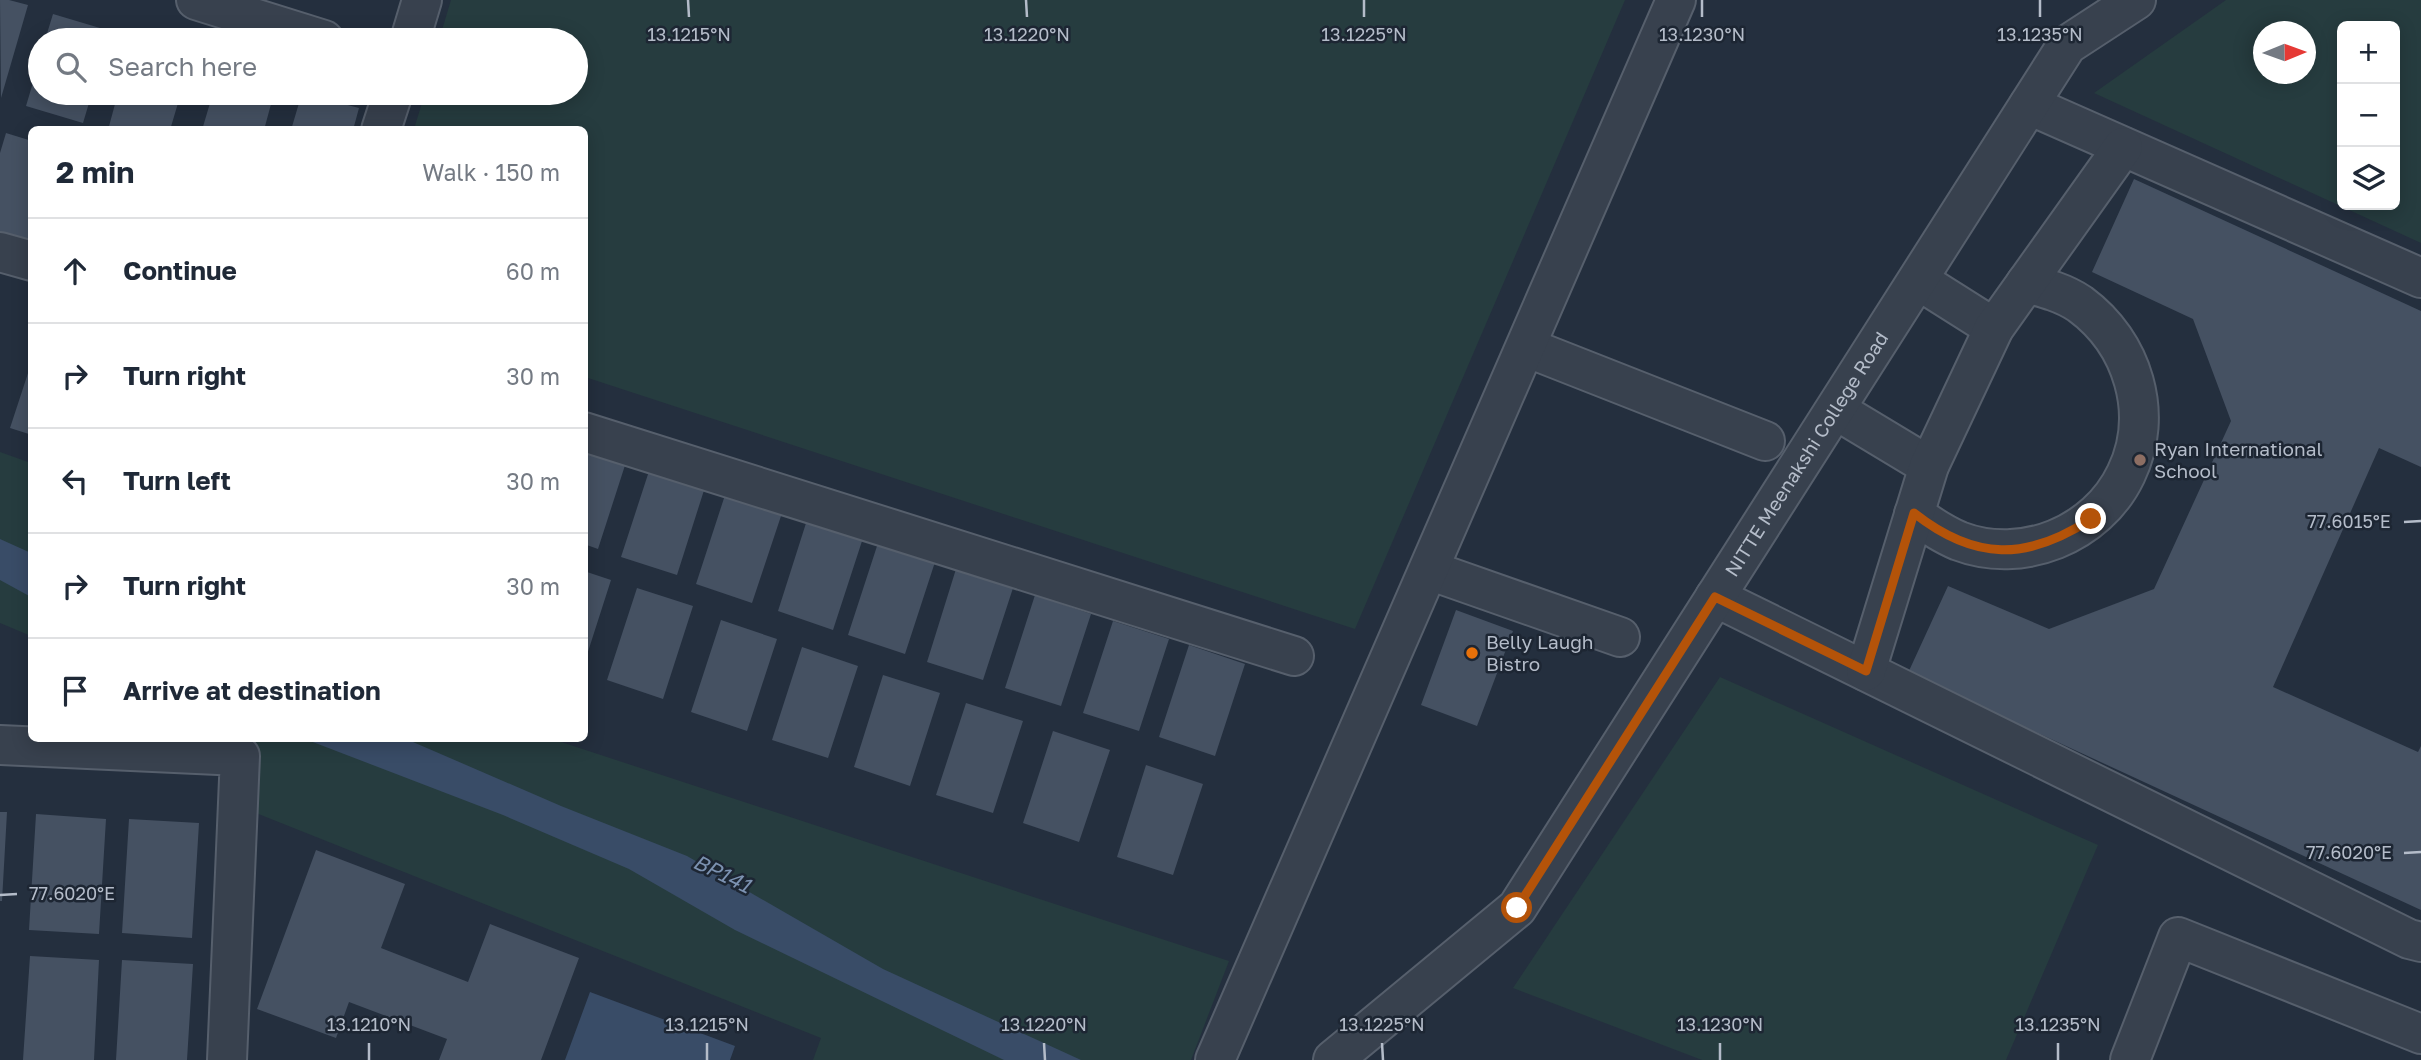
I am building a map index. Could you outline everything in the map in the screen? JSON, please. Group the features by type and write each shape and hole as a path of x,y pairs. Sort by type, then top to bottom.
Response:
{"street":[{"path":"196,0 286,28"},
{"path":"414,28 422,0"},
{"path":"1215,1060 1676,0"},
{"name":"NITTE Meenakshi College Road","path":"1333,1060 1517,908 2067,45 2136,0"},
{"path":"382,126 389,105"},
{"path":"2029,105 2421,278"},
{"path":"1866,671 1929,466 1994,328 2123,147"},
{"path":"0,252 28,260"},
{"path":"1918,280 1994,328"},
{"path":"1914,513 1936,530 1961,542 1988,549 2015,550 2043,545 2068,534 2091,519 2110,499 2126,475 2135,449 2139,422 2138,394 2130,367 2117,342 2099,320 2078,303 2053,290 2026,283"},
{"path":"1525,347 1765,441"},
{"path":"1836,410 1929,466"},
{"path":"588,433 1294,656"},
{"path":"1429,570 1620,637"},
{"path":"1715,597 2396,933 2421,942"},
{"path":"0,746 240,756 227,1060"},
{"path":"2130,1060 2178,937 2421,1034"}],"green space":[{"path":"451,0 1625,0 1355,629 588,378 588,126 415,126 421,105 588,105 588,28 443,28"},
{"path":"2226,0 2421,0 2421,243 2349,210 2400,210 2400,21 2337,21 2337,204 2094,93"},
{"path":"0,452 28,462 28,635 0,623"},
{"path":"1720,677 2098,845 2006,1060 1702,1060 1513,988"},
{"path":"255,742 561,742 1229,961 1191,1060 813,1060 821,1038 256,813"}],"water":[{"path":"0,539 28,552 28,595 0,580"},
{"path":"313,742 413,742 561,806 687,856 883,969 1081,1060 1004,1060 735,930 629,869 503,815"},
{"path":"590,992 735,1046 730,1060 565,1060"}],"building":[{"path":"0,0 28,5 1,98"},
{"path":"53,14 100,28 49,28"},
{"path":"28,99 28,105 88,105 83,123 26,106"},
{"path":"115,105 177,105 171,126 109,126"},
{"path":"209,105 271,105 265,126 203,126"},
{"path":"298,105 348,105 359,108 354,126 292,126"},
{"path":"6,133 28,140 28,241 0,233 0,153"},
{"path":"2134,179 2421,311 2421,467 2379,448 2273,687 2418,752 2421,746 2421,910 1908,673 1948,586 2049,629 2154,589 2231,421 2193,319 2092,272"},
{"path":"28,373 28,434 10,428"},
{"path":"588,443 628,456 598,549 588,545"},
{"path":"651,465 706,484 677,575 621,557"},
{"path":"726,492 783,510 752,603 696,584"},
{"path":"807,520 863,538 833,630 778,611"},
{"path":"878,543 935,562 905,654 848,635"},
{"path":"956,569 1013,588 983,680 927,662"},
{"path":"588,572 611,580 588,652"},
{"path":"637,588 693,606 663,699 607,680"},
{"path":"1035,595 1091,614 1061,706 1005,688"},
{"path":"1456,610 1513,631 1477,726 1421,705"},
{"path":"721,620 777,639 747,731 691,712"},
{"path":"1113,621 1169,639 1139,731 1083,713"},
{"path":"1189,645 1245,664 1215,756 1159,737"},
{"path":"802,647 858,666 828,758 772,740"},
{"path":"883,675 940,693 910,786 854,767"},
{"path":"966,703 1023,721 993,813 936,795"},
{"path":"1053,731 1110,750 1079,842 1023,823"},
{"path":"1146,765 1203,784 1173,875 1117,857"},
{"path":"0,812 7,812 2,901 0,901"},
{"path":"36,814 106,819 99,934 29,930"},
{"path":"129,819 199,823 192,938 122,933"},
{"path":"316,850 405,884 381,948 468,982 490,924 579,958 541,1060 439,1060 447,1039 349,1002 336,1038 257,1009"},
{"path":"30,956 99,960 94,1060 23,1060"},
{"path":"122,960 193,964 187,1060 116,1060"}],"place":[{"name":"Ryan International School","path":"2140,460"},
{"name":"Belly Laugh Bistro","path":"1472,653"}],"route":[{"path":"1517,908 1715,597 1866,671 1914,513 1936,530 1961,542 1988,549 2015,550 2043,545 2068,534 2091,519"}],"water label":[{"name":"BP141","path":"722,874"}]}
